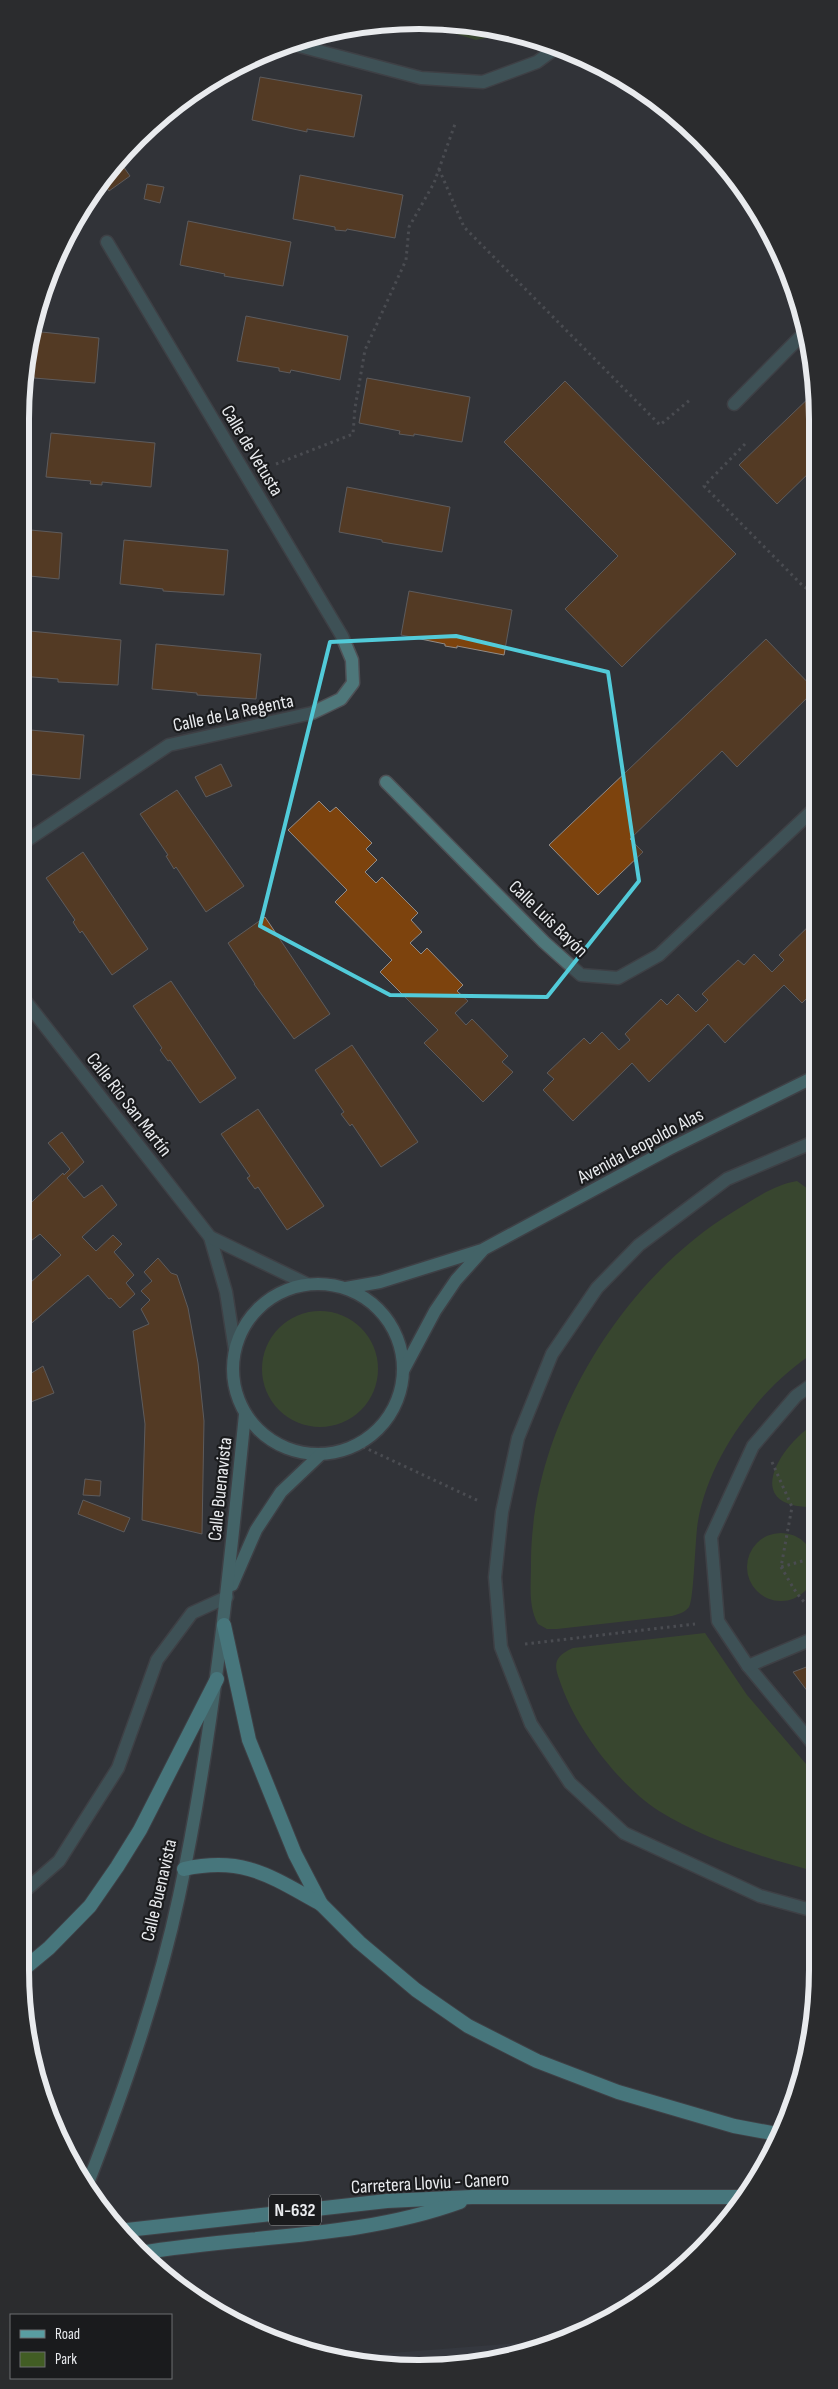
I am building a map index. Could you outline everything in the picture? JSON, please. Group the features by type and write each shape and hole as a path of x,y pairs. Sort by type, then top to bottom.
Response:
{"highway":[{"path":"224,1625 249,1740 295,1854 321,1904"},
{"path":"29,1965 49,1948 90,1906 117,1867 150,1813 217,1679"},
{"path":"184,1869 204,1864 231,1864 256,1870 321,1904 359,1942 416,1990 476,2030 537,2061 618,2092 734,2126 773,2133"},
{"path":"150,2252 380,2224 426,2214 472,2197"},
{"name":"Carretera Lloviu - Canero","path":"129,2230 387,2201 472,2197 736,2197"}],"main road":[{"name":"Avenida Leopoldo Alas","path":"346,1288 380,1282 482,1250 669,1149 809,1079"},
{"name":"Avenida Leopoldo Alas","path":"403,1372 440,1303 456,1280 482,1250"},
{"path":"307,1284 327,1284 346,1288 370,1301 389,1320 400,1344 403,1372 400,1394 390,1414 376,1431 357,1444 340,1451 321,1454 299,1452 278,1445 260,1432 245,1414 236,1394 232,1372 235,1350 244,1326 261,1305 283,1291 307,1284"},
{"name":"Calle Buenavista","path":"89,2178 108,2130 149,2008 179,1898 217,1679 245,1414"},
{"name":"Calle Buenavista","path":"227,1597 261,1522 281,1492 321,1454"}],"street":[{"path":"304,46 421,78 483,82 536,62 551,52"},
{"name":"Calle de Vetusta","path":"107,242 342,636 352,660 353,683"},
{"path":"734,404 800,337"},
{"name":"Calle de La Regenta","path":"29,839 168,745 312,713 341,699 353,683"},
{"name":"Calle Luis Bayón","path":"386,782 544,942 582,975 618,978 659,955 809,815"},
{"name":"Calle Rio San Martín","path":"29,1006 210,1237 226,1292 235,1350"},
{"path":"809,1144 727,1179 639,1245 597,1288 552,1354 518,1438 502,1512 495,1577 501,1647 531,1724 570,1783 624,1833 760,1896 809,1910"},
{"name":"Calle Rio San Martín","path":"210,1237 307,1284"},
{"path":"809,1387 796,1396 753,1446 711,1537 718,1621 748,1666 809,1739"},
{"path":"29,1887 58,1861 118,1768 157,1660 192,1613 227,1597"},
{"path":"748,1666 809,1640"}],"path":[{"path":"276,464 353,434 355,408 365,350 406,260 409,227 434,183 455,124"},
{"path":"439,168 464,227 660,425 691,399"},
{"path":"745,444 704,486 809,590"},
{"path":"357,1444 502,1512"},
{"path":"775,1465 792,1507 781,1567 799,1596 809,1605"},
{"path":"781,1567 809,1559"},
{"path":"501,1647 718,1621"}],"highlighted area":[{"path":"456,636 608,672 639,881 547,997 390,995 260,926 330,642"}],"shaded area":[{"path":"518,2343 518,2347 495,2353 445,2359 393,2359 359,2356"}],"green space":[{"path":"443,30 494,36 476,40"},
{"path":"797,1181 809,1192 809,1356 776,1383 758,1403 741,1424 713,1472 704,1496 698,1521 689,1607 683,1612 672,1616 547,1629 538,1624 533,1610 531,1595 535,1514 546,1463 564,1412 589,1364 619,1318 653,1277 692,1241 733,1212 788,1183"},
{"path":"320,1311 342,1316 361,1328 373,1347 378,1369 373,1391 361,1410 342,1422 320,1427 298,1422 279,1410 267,1391 262,1369 267,1347 279,1328 298,1316"},
{"path":"809,1428 809,1507 788,1504 776,1496 772,1484 774,1471 781,1457"},
{"path":"774,1533 788,1533 805,1543 809,1548 809,1586 805,1591 788,1601 774,1601 757,1591 747,1574 747,1560 757,1543"},
{"path":"705,1633 747,1695 809,1767 809,1870 736,1847 695,1831 659,1811 630,1787 615,1772 589,1739 569,1704 562,1687 556,1664 561,1656 573,1648"}],"building":[{"path":"260,77 362,95 354,137 307,129 307,132 252,120"},
{"path":"123,166 130,176 109,191 106,186"},
{"path":"300,175 403,195 395,238 347,229 346,231 335,230 335,227 293,219"},
{"path":"147,184 164,187 160,203 144,199"},
{"path":"188,221 291,242 283,286 224,276 225,274 180,265"},
{"path":"246,316 348,336 340,380 291,370 290,373 279,371 279,368 237,361"},
{"path":"39,332 99,338 95,383 34,378 31,376 32,368"},
{"path":"367,378 470,397 462,442 414,434 414,436 399,434 400,431 359,423"},
{"path":"565,381 736,554 622,667 565,609 618,556 504,442"},
{"path":"808,399 809,473 777,504 739,465"},
{"path":"51,433 155,443 151,487 102,482 102,485 90,484 91,481 46,477"},
{"path":"347,487 450,507 442,552 382,542 382,540 339,532"},
{"path":"29,530 62,533 59,579 29,576"},
{"path":"124,540 228,550 224,595 163,591 163,589 120,584"},
{"path":"409,591 512,610 504,655 457,646 457,648 445,646 445,644 401,635"},
{"path":"29,631 121,640 118,685 58,682 58,679 29,677"},
{"path":"766,639 809,684 809,696 737,767 722,751 630,839 643,852 598,895 549,845"},
{"path":"156,644 261,654 256,699 197,695 197,693 152,689"},
{"path":"29,730 84,735 80,779 29,774"},
{"path":"221,764 232,786 206,797 195,777"},
{"path":"177,790 244,886 206,912 176,867 174,869 166,856 168,855 140,814"},
{"path":"319,801 330,812 336,807 372,843 366,849 377,860 365,872 376,883 382,877 418,913 411,920 422,932 410,943 421,954 427,948 463,985 457,991 468,1001 455,1013 466,1025 472,1019 508,1056 502,1062 513,1072 483,1102 424,1043 438,1030 380,972 392,960 335,902 347,890 288,830"},
{"path":"83,852 148,949 112,975 82,931 80,933 73,922 75,920 46,878"},
{"path":"265,917 330,1014 294,1039 254,984 228,943"},
{"path":"809,926 809,996 802,1003 784,985 725,1043 708,1024 649,1082 632,1063 573,1121 543,1090 554,1079 547,1073 584,1038 590,1044 602,1032 619,1050 630,1040 625,1034 661,999 667,1005 678,994 696,1012 708,1000 702,994 738,960 744,965 754,954 772,972 784,960 779,955"},
{"path":"171,981 236,1078 200,1103 170,1060 168,1061 160,1050 162,1048 133,1006"},
{"path":"352,1045 418,1142 381,1167 352,1124 350,1126 341,1114 344,1112 315,1070"},
{"path":"258,1109 324,1206 287,1230 258,1187 255,1189 247,1178 250,1176 221,1134"},
{"path":"62,1132 84,1162 67,1178 84,1198 102,1185 117,1205 82,1237 96,1251 113,1235 122,1244 114,1252 134,1275 126,1283 135,1294 120,1308 111,1298 109,1299 88,1275 29,1325 29,1284 61,1255 40,1234 29,1242 29,1205 63,1173 64,1175 70,1169 48,1143"},
{"path":"158,1258 171,1273 177,1275 188,1308 198,1363 204,1421 202,1534 142,1520 145,1424 133,1331 149,1324 141,1309 150,1300 141,1291 152,1281 144,1272"},
{"path":"43,1366 54,1393 29,1403 29,1375"},
{"path":"85,1479 101,1481 100,1496 83,1495"},
{"path":"83,1500 130,1518 124,1532 78,1514"},
{"path":"809,1666 809,1693 793,1672"}]}
